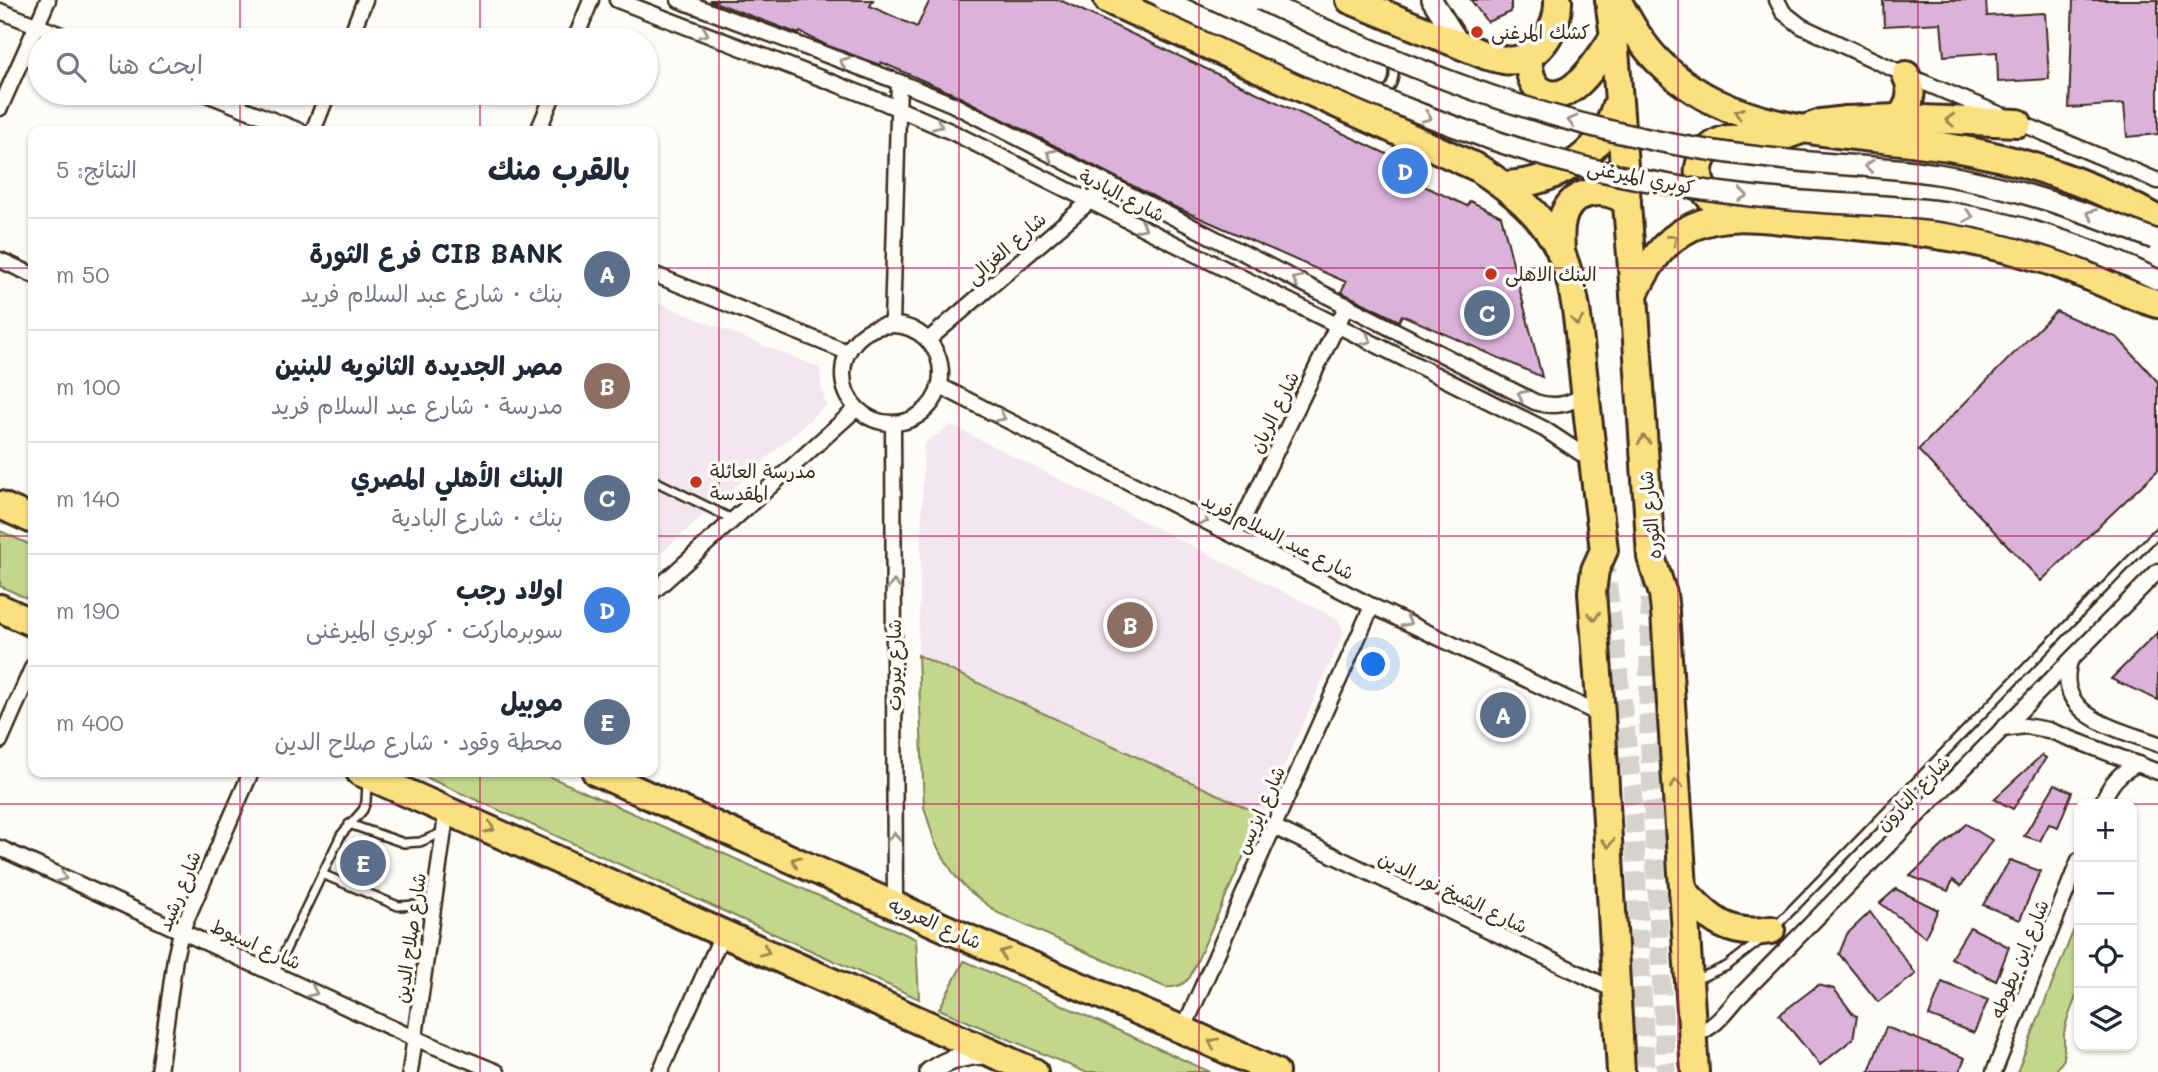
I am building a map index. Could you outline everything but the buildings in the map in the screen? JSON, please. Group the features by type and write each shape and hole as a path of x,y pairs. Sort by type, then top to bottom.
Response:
{"highway":[{"path":"1108,0 1144,7 1176,27 1478,168 1504,185 1537,217 1561,254 1575,303 1604,550 1595,570 1592,592 1621,1072"},
{"path":"1350,0 1505,61 1528,55 1545,40 1557,17 1558,0"},
{"name":"شارع الثوره","path":"1609,0 1634,294 1651,557 1663,593 1665,612 1695,1072"},
{"path":"1617,0 1636,33 1657,60 1695,92 1725,108 1806,129 1928,144 1996,157 2044,170 2082,184 2157,233"},
{"path":"1528,55 1530,75 1537,87 1550,95 1566,94 1578,84 1614,37"},
{"path":"1899,118 1905,111 1911,93 1906,75"},
{"path":"1504,185 1533,182 1574,164 1597,142 1618,99"},
{"path":"1737,218 1720,206 1702,186 1699,171 1703,156 1720,141 1773,139 1838,120 1899,118 2018,123"},
{"path":"1561,254 1562,220 1569,206 1581,195 1597,191 1614,194 1627,202"},
{"path":"1634,294 1648,267 1671,240 1702,223 1737,218 1899,229 1978,241 2070,268 2158,304"},
{"path":"0,505 28,518"},
{"path":"0,608 28,621"},
{"path":"370,777 446,820 723,933 1034,1072"},
{"name":"شارع العروبه","path":"607,777 1275,1072"},
{"path":"1683,890 1705,914 1725,926 1748,932 1772,930"}],"main road":[{"name":"كوبري الميرغنى","path":"1164,0 1392,104 1552,158 1622,176 1721,192 1797,201 1918,209 1983,218 2063,240 2158,280"},
{"name":"كوبري الميرغنى","path":"1261,0 1425,73 1511,103 1598,128 1721,152 1911,170 1971,180 2056,201 2157,233"},
{"path":"1432,0 1460,44"},
{"path":"930,1072 943,1063 963,1056 993,1054"}],"street":[{"path":"35,28 48,0"},
{"path":"354,28 365,0"},
{"path":"580,28 591,0"},
{"name":"شارع البادية","path":"617,0 898,108 952,132 1544,429 1593,460"},
{"name":"شارع البادية","path":"679,0 953,104 1535,402 1561,405 1585,394"},
{"path":"1777,0 1783,12 1801,26 1906,75 2158,181"},
{"path":"0,10 44,28"},
{"path":"0,108 28,43"},
{"path":"892,324 899,82"},
{"path":"228,105 268,125"},
{"path":"315,126 323,105"},
{"path":"540,126 549,105"},
{"name":"شارع الغزالى","path":"928,340 1110,184"},
{"path":"0,260 28,273"},
{"path":"658,276 847,352"},
{"name":"شارع الريان","path":"1235,536 1346,305"},
{"path":"892,324 918,332 928,340 940,362 940,386 933,403 919,416 893,424 873,420 856,409 844,388 843,363 852,344 866,332 892,324"},
{"name":"شارع عبد السلام فريد","path":"940,386 1372,606 1601,715"},
{"path":"658,588 856,409"},
{"name":"شارع بيروت","path":"893,424 895,905"},
{"name":"شارع البارون","path":"1692,1036 1715,1025 1737,999 2158,570"},
{"name":"شارع ايزيس","path":"1183,1030 1372,606"},
{"path":"2070,660 2067,678 2069,690 2082,711 2092,718 2158,744"},
{"path":"0,741 28,677"},
{"path":"2002,729 2025,726 2042,728 2158,772"},
{"path":"2104,799 2114,780 2138,764"},
{"name":"شارع رشيد","path":"159,1072 181,932 249,777"},
{"name":"شارع صلاح الدين","path":"410,1072 446,820"},
{"name":"شارع الشيخ نور الدين","path":"1274,827 1616,991"},
{"name":"شارع اسيوط","path":"0,848 415,1038 497,1072"},
{"name":"شارع ابن بطوطه","path":"1994,1072 2078,862"},
{"path":"660,1072 723,933"}],"lane":[{"path":"1276,0 1377,47 1391,59 1394,68 1391,86 1377,99 1359,99 1321,82"},
{"path":"658,482 733,520"},
{"name":"شارع البارون","path":"1689,982 1727,966 1772,930 2158,532"},
{"path":"274,974 341,835 363,810 366,802 363,777"},
{"path":"349,824 404,843 420,842 446,820"},
{"path":"322,874 398,906 417,905 435,897"}],"shaded area":[{"name":"مدرسة العائلة المقدسة","path":"658,303 820,368 826,405 658,556"},
{"path":"951,425 1338,619 1344,632 1262,815 918,655 924,444"}],"green space":[{"path":"0,531 28,544 28,599 0,586"},
{"path":"918,655 1262,815 1190,977 1185,982 1165,987 998,913 968,890 955,876 935,843 924,807"},
{"path":"425,777 551,777 916,939 919,999"},
{"path":"2074,929 2074,1002 2064,1033 2064,1059 2055,1072 2017,1072"},
{"path":"964,961 1210,1072 1085,1072 939,1009"}],"tunnel":[{"path":"1604,555 1632,783 1646,1072"},
{"path":"1651,570 1648,713 1666,1072"}],"place":[{"name":"كشك المرغنى","path":"1477,32"},
{"name":"اولاد رجب","path":"1405,171"},
{"name":"البنك الاهلى","path":"1491,274"},
{"name":"البنك الأهلي المصري","path":"1487,313"},
{"name":"مدرسة العائلة المقدسة","path":"696,482"},
{"name":"مصر الجديده الثانويه للبنين","path":"1130,625"},
{"name":"CIB BANK فرع الثورة","path":"1503,715"},
{"name":"موبيل","path":"363,863"}]}
